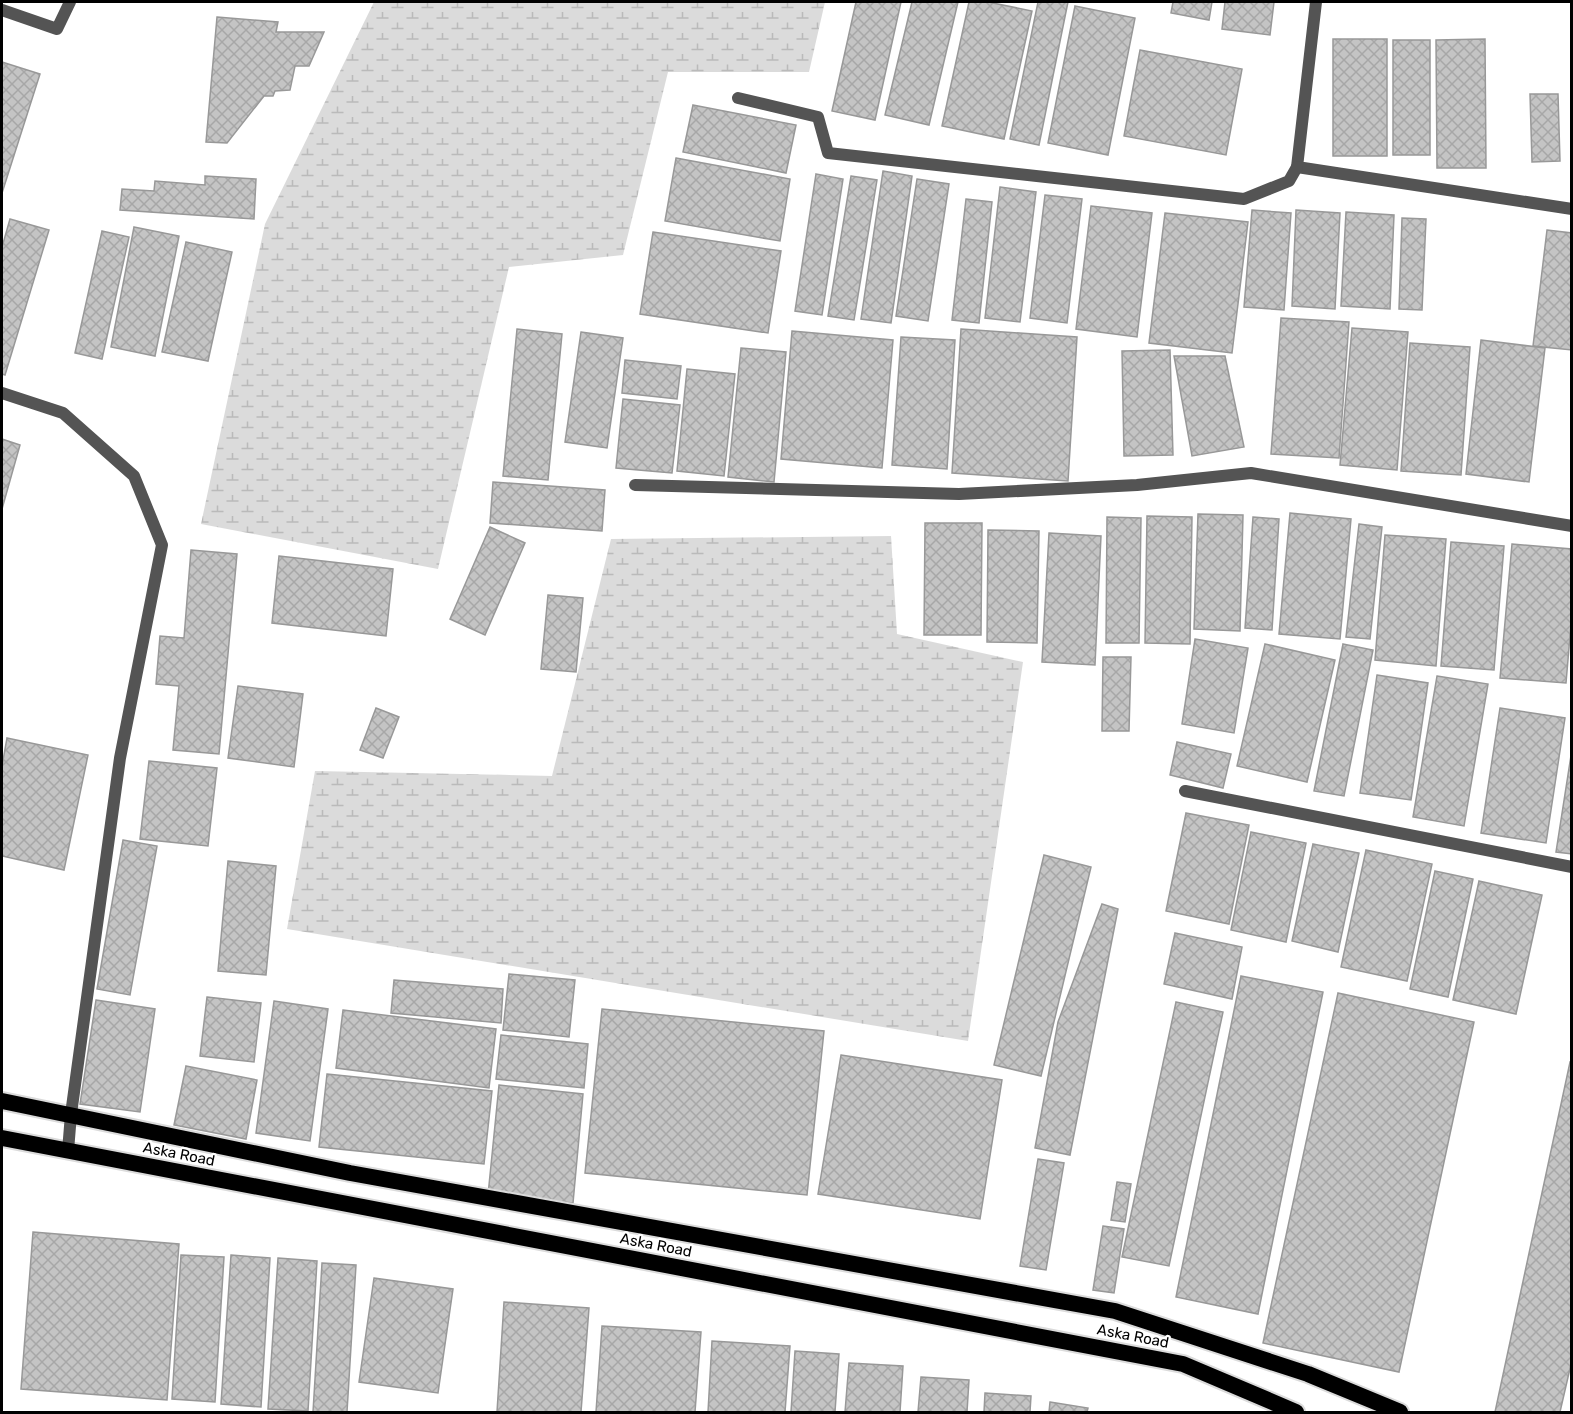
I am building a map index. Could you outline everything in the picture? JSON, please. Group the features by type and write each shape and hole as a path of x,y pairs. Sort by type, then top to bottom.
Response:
{"highway":[{"path":"2,1101 351,1173 1115,1311 1308,1374 1400,1413"},
{"name":"Aska Road","path":"2,1138 1183,1364 1296,1413"}],"street":[{"path":"2,10 57,29 70,2"},
{"path":"738,98 818,117 828,153 1244,199 1289,181 1297,167 1316,2"},
{"path":"1297,167 1572,209"},
{"path":"2,393 63,413 134,476 162,545 120,758 70,1114 68,1151"},
{"path":"635,485 959,494 1137,484 1251,474 1572,526"},
{"path":"1185,791 1572,867"}],"green space":[{"path":"374,2 825,2 809,72 668,72 623,255 509,267 438,569 201,524 265,224"},
{"path":"891,536 897,634 1023,662 968,1041 287,929 315,771 552,776 611,539"}],"building":[{"path":"856,2 901,2 875,120 832,111"},
{"path":"912,2 958,2 929,125 885,115"},
{"path":"969,2 988,2 1032,11 1004,139 942,126"},
{"path":"1038,2 1068,2 1039,145 1010,139"},
{"path":"1173,2 1212,2 1209,20 1171,13"},
{"path":"1225,2 1274,2 1270,35 1222,29"},
{"path":"1075,6 1135,18 1108,155 1048,143"},
{"path":"217,17 278,22 276,32 324,32 309,66 295,66 290,90 275,91 273,96 264,96 227,143 206,142"},
{"path":"1333,39 1387,39 1387,156 1333,156"},
{"path":"1485,39 1486,168 1437,168 1436,40"},
{"path":"1393,40 1430,40 1430,155 1393,155"},
{"path":"1140,50 1242,69 1226,155 1124,136"},
{"path":"2,62 40,74 2,193"},
{"path":"1530,94 1558,94 1560,161 1532,162"},
{"path":"693,105 796,125 786,173 683,152"},
{"path":"676,158 790,179 780,241 665,221"},
{"path":"883,171 912,176 891,323 861,319"},
{"path":"816,174 843,179 822,315 795,311"},
{"path":"205,176 256,179 254,219 120,210 122,189 154,191 155,181 205,185"},
{"path":"851,176 877,180 854,320 828,316"},
{"path":"917,179 949,184 928,321 896,316"},
{"path":"1000,187 1036,192 1020,322 985,318"},
{"path":"1045,195 1082,199 1067,323 1030,318"},
{"path":"966,199 992,202 979,323 952,320"},
{"path":"1091,206 1152,213 1137,337 1076,329"},
{"path":"1252,210 1291,213 1284,310 1244,307"},
{"path":"1296,210 1340,213 1335,309 1292,306"},
{"path":"1346,212 1394,215 1390,309 1341,306"},
{"path":"1165,213 1248,222 1232,353 1149,343"},
{"path":"1402,218 1426,219 1422,310 1399,309"},
{"path":"10,219 49,230 5,375 2,374 2,247"},
{"path":"134,227 179,236 155,356 111,347"},
{"path":"1547,230 1572,233 1572,350 1533,346"},
{"path":"102,231 129,237 102,359 75,353"},
{"path":"653,232 781,251 768,333 640,314"},
{"path":"186,242 232,252 208,361 162,352"},
{"path":"1281,318 1349,322 1339,458 1271,454"},
{"path":"1352,328 1408,332 1397,470 1340,465"},
{"path":"517,329 562,334 548,480 503,476"},
{"path":"961,329 1077,337 1068,481 952,473"},
{"path":"792,331 893,340 882,468 781,459"},
{"path":"581,332 623,338 607,448 565,442"},
{"path":"901,337 955,340 947,469 892,465"},
{"path":"1481,340 1545,348 1529,482 1466,474"},
{"path":"1410,343 1470,347 1461,475 1401,471"},
{"path":"741,348 786,352 774,482 728,477"},
{"path":"1170,350 1173,455 1124,456 1122,351"},
{"path":"1174,356 1225,356 1244,447 1192,456"},
{"path":"625,360 681,366 677,399 622,393"},
{"path":"687,369 735,374 724,476 677,471"},
{"path":"623,399 680,405 672,473 616,468"},
{"path":"2,439 20,445 2,509"},
{"path":"493,482 605,490 602,531 490,523"},
{"path":"1290,513 1351,519 1340,639 1279,634"},
{"path":"1198,514 1243,515 1240,631 1194,629"},
{"path":"1147,516 1192,517 1190,644 1145,643"},
{"path":"1107,517 1141,518 1139,643 1106,643"},
{"path":"1253,517 1279,519 1272,630 1245,628"},
{"path":"925,523 982,523 981,635 924,635"},
{"path":"1359,524 1382,527 1370,639 1346,637"},
{"path":"490,527 525,543 485,635 450,619"},
{"path":"988,530 1039,531 1037,643 987,642"},
{"path":"1049,533 1101,536 1095,665 1042,662"},
{"path":"1385,535 1446,539 1436,666 1375,660"},
{"path":"1451,542 1504,546 1494,670 1441,666"},
{"path":"1512,544 1572,549 1572,613 1566,683 1500,678"},
{"path":"191,550 237,554 219,754 173,750 179,686 156,684 160,636 184,638"},
{"path":"279,556 393,569 386,636 272,623"},
{"path":"548,595 583,598 576,672 541,669"},
{"path":"1195,639 1248,648 1234,733 1182,724"},
{"path":"1265,644 1335,660 1307,782 1237,766"},
{"path":"1343,644 1373,650 1344,796 1314,791"},
{"path":"1103,657 1131,657 1129,731 1102,731"},
{"path":"1377,675 1428,683 1411,800 1360,793"},
{"path":"1437,676 1488,684 1464,826 1413,817"},
{"path":"238,686 303,694 294,767 228,758"},
{"path":"376,708 399,717 383,758 360,750"},
{"path":"1500,708 1565,718 1546,843 1481,833"},
{"path":"7,738 88,755 64,870 2,856 2,766"},
{"path":"1177,742 1231,754 1223,788 1170,775"},
{"path":"1572,749 1572,854 1556,852"},
{"path":"149,761 217,768 208,846 140,839"},
{"path":"1186,813 1249,825 1229,924 1166,911"},
{"path":"1251,832 1306,843 1286,942 1231,930"},
{"path":"123,840 157,846 130,995 97,989"},
{"path":"1313,844 1359,853 1338,952 1292,941"},
{"path":"1366,850 1432,864 1407,981 1341,967"},
{"path":"1044,855 1091,867 1041,1076 994,1065"},
{"path":"228,861 276,866 266,975 218,971"},
{"path":"1435,871 1473,879 1448,997 1410,989"},
{"path":"1479,881 1542,895 1516,1014 1453,1000"},
{"path":"1102,904 1118,909 1070,1155 1035,1148 1058,1022"},
{"path":"1175,933 1242,947 1232,999 1164,984"},
{"path":"509,974 575,980 569,1037 503,1030"},
{"path":"1241,976 1323,992 1258,1314 1176,1297"},
{"path":"394,980 503,989 501,1023 391,1013"},
{"path":"1338,993 1474,1022 1399,1372 1263,1343"},
{"path":"207,997 261,1003 254,1062 200,1056"},
{"path":"96,1000 155,1009 140,1112 80,1104"},
{"path":"274,1001 328,1009 310,1141 256,1133"},
{"path":"1176,1002 1223,1012 1169,1266 1122,1257"},
{"path":"602,1009 824,1031 807,1195 585,1173"},
{"path":"343,1010 496,1029 489,1088 336,1068"},
{"path":"501,1035 588,1044 584,1088 496,1079"},
{"path":"841,1055 1002,1080 980,1219 818,1194"},
{"path":"1570,1062 1572,1063 1572,1360 1560,1412 1495,1412"},
{"path":"186,1066 257,1080 246,1139 174,1125"},
{"path":"327,1074 492,1091 484,1164 319,1147"},
{"path":"499,1085 583,1094 573,1203 488,1195"},
{"path":"1038,1159 1064,1163 1046,1270 1020,1266"},
{"path":"1117,1182 1131,1184 1125,1222 1111,1220"},
{"path":"1103,1226 1124,1229 1114,1293 1093,1290"},
{"path":"33,1232 179,1244 167,1400 21,1389"},
{"path":"181,1255 224,1257 215,1402 172,1399"},
{"path":"231,1255 270,1258 261,1407 221,1404"},
{"path":"278,1258 317,1261 308,1411 268,1409"},
{"path":"322,1263 356,1265 347,1412 313,1412"},
{"path":"374,1278 453,1289 438,1393 359,1382"},
{"path":"504,1302 589,1308 581,1412 497,1412"},
{"path":"602,1326 701,1332 695,1412 596,1412"},
{"path":"712,1341 790,1346 785,1412 708,1412"},
{"path":"795,1351 839,1354 835,1412 791,1412"},
{"path":"849,1363 903,1366 900,1412 845,1412"},
{"path":"921,1377 969,1380 967,1412 918,1412"},
{"path":"985,1393 1031,1396 1030,1412 984,1412"},
{"path":"1050,1402 1088,1408 1087,1412 1049,1412"}]}
